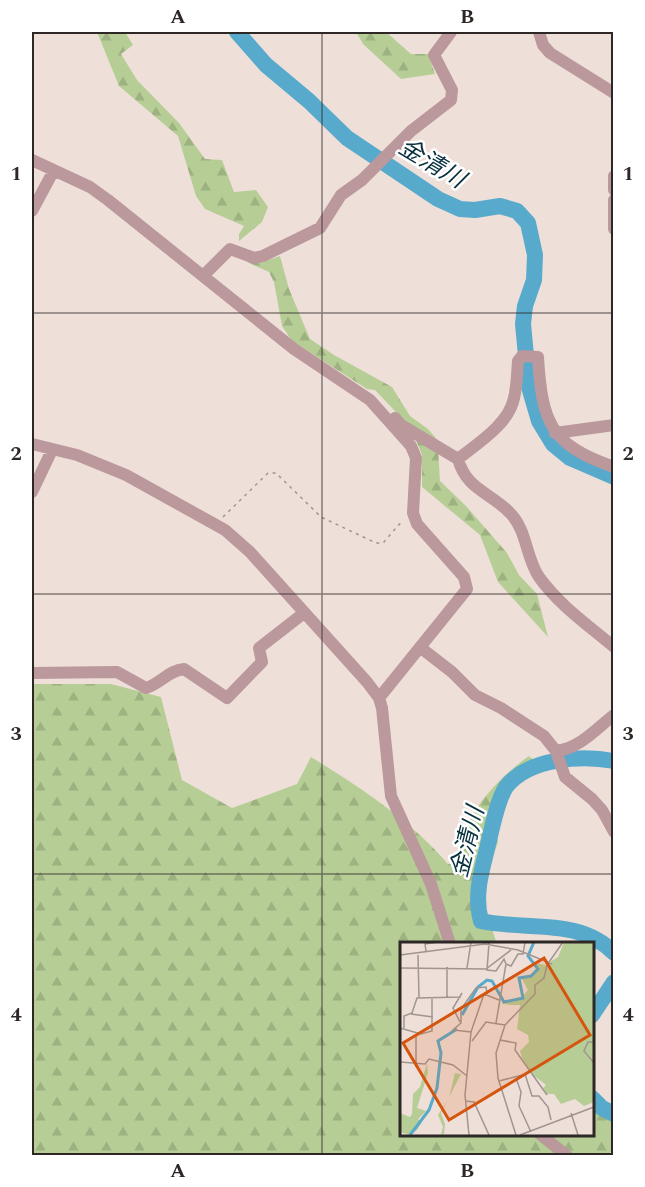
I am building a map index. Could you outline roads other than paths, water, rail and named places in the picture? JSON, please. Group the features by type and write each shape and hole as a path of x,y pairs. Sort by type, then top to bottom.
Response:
{"street":[{"path":"203,276 230,249 254,258 263,256 320,228 341,195 411,131 451,100 452,90 434,55 451,32"},
{"path":"539,32 543,45 550,53 614,93"},
{"path":"32,160 90,187 294,349 370,400 411,446 416,458 413,513 417,524 464,577 467,589 379,698"},
{"path":"32,211 54,170"},
{"path":"614,176 614,190"},
{"path":"614,200 614,229"},
{"path":"458,459 496,430 514,400 518,360 528,356 538,357 540,392 555,433 569,447 584,457 614,466"},
{"path":"370,400 377,398 401,425 451,452 458,459 462,473 469,482 511,513 519,526 540,578 574,615 614,647"},
{"path":"555,433 614,425"},
{"path":"32,444 98,463 126,475 217,525 250,552 379,698 390,796 431,884 449,942"},
{"path":"32,492 52,450"},
{"path":"32,673 117,672 146,688 155,686 175,670 184,669 226,698 262,662 260,648 304,613"},
{"path":"421,648 452,672 475,695 501,708 544,736 557,753 565,777 602,810 614,832"},
{"path":"557,753 567,750 614,715"},
{"path":"543,1136 567,1155"}],"waterway":[{"name":"金清川","path":"237,32 266,65 309,101 347,138 438,199 460,209 475,210 500,206 517,211 528,223 535,255 534,280 525,306 523,324 529,387 539,421 553,444 570,458 614,477"},
{"name":"金清川","path":"614,761 586,758 556,761 541,764 516,777 506,787 500,800 492,826 478,894 481,921 551,927 585,934 614,953"},
{"name":"金清川","path":"594,1012 614,982"},
{"name":"金清川","path":"594,1100 602,1108 614,1114"}]}
